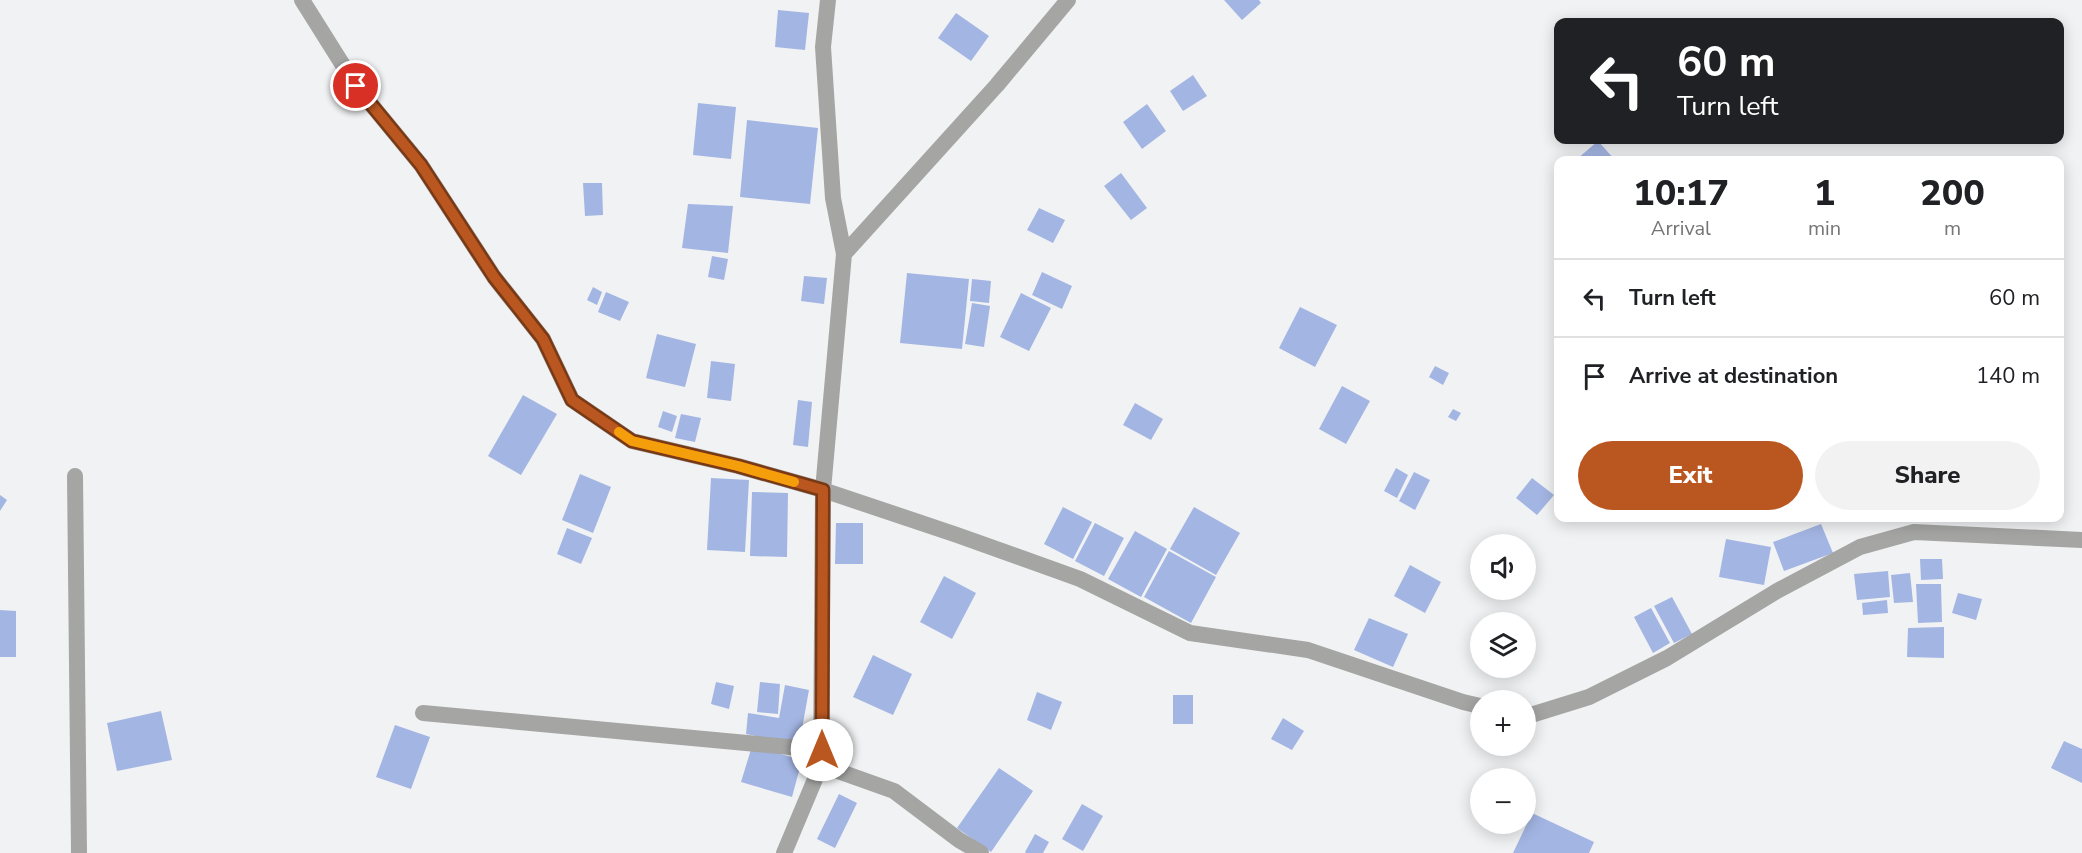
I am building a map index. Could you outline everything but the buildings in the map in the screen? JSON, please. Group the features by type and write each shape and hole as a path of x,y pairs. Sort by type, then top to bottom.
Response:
{"street":[{"path":"302,0 356,86 421,165 494,277 543,339 572,400 632,441 738,466 823,490 1080,579 1190,633 1308,650 1470,704"},
{"path":"784,853 822,758 823,490 844,254 833,198 823,47 828,0"},
{"path":"844,254 997,85 1068,0"},
{"path":"75,476 79,853"},
{"path":"1536,713 1589,697 1667,658 1776,591 1860,548 1914,532 2082,540"},
{"path":"423,712 822,758 894,791 959,840 981,853"}],"slow traffic":[{"path":"619,432 632,441 794,482"}],"route":[{"path":"356,86 421,165 494,277 543,339 572,400 632,441 738,466 823,490 822,750"}]}
